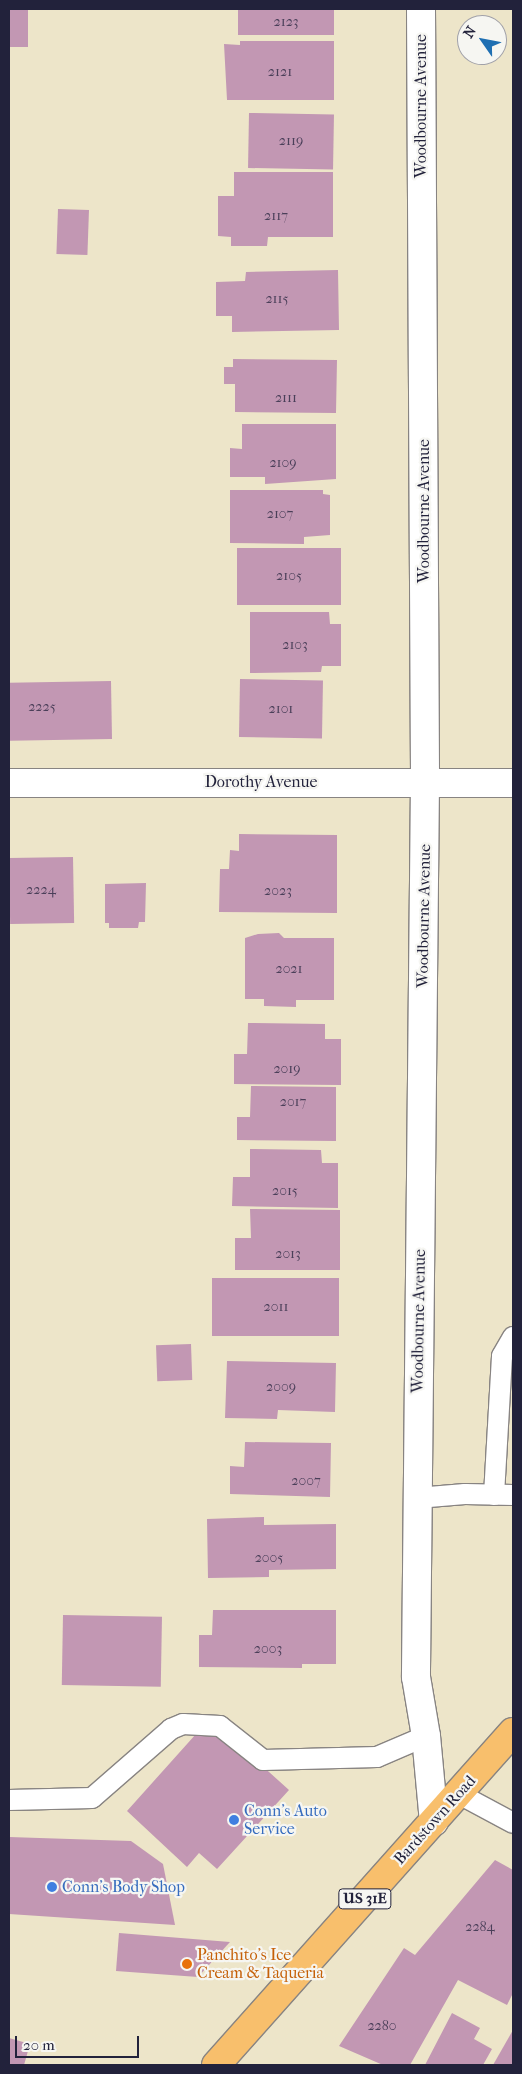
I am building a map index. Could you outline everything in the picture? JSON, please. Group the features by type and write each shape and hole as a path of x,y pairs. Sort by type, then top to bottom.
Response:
{"main road":[{"name":"Bardstown Road","path":"216,2065 513,1732"}],"street":[{"name":"Woodbourne Avenue","path":"421,9 425,782 416,1677 426,1736 434,1822"},
{"name":"Dorothy Avenue","path":"9,783 513,783"}],"lane":[{"path":"417,1498 465,1494 504,1495 502,1356 513,1337"},
{"path":"9,1800 92,1798 170,1729 183,1724 220,1726 263,1760 377,1757 426,1736"},
{"path":"459,1794 513,1824"}],"building":[{"path":"9,9 28,9 28,47 9,47"},
{"path":"238,9 334,9 334,35 238,35"},
{"path":"240,41 334,41 334,100 227,100 224,44 240,45"},
{"path":"249,113 334,114 333,169 248,168"},
{"path":"234,172 333,172 333,237 268,237 267,246 231,246 231,237 218,236 218,196 234,196"},
{"path":"58,209 89,210 87,255 56,254"},
{"path":"338,270 339,330 232,332 232,316 216,316 216,282 245,281 246,272"},
{"path":"233,359 337,360 336,413 235,412 235,384 224,384 224,367 233,367"},
{"path":"242,424 336,424 336,479 265,484 265,477 230,477 230,448 242,449"},
{"path":"230,490 323,490 323,494 330,495 330,535 304,537 304,544 230,543"},
{"path":"237,548 341,548 341,605 237,605"},
{"path":"250,612 329,612 330,624 341,624 341,666 322,666 321,672 250,673"},
{"path":"240,679 323,680 322,738 239,737"},
{"path":"111,681 112,739 10,741 9,683"},
{"path":"239,834 337,835 337,913 219,912 220,869 229,869 230,850 239,851"},
{"path":"73,857 74,923 10,924 9,858"},
{"path":"146,883 145,922 139,922 138,928 109,928 109,923 105,923 105,884"},
{"path":"279,933 284,938 334,938 334,1000 296,1000 296,1007 264,1006 264,999 245,999 245,938 258,934"},
{"path":"248,1023 325,1024 325,1039 341,1039 341,1085 234,1084 234,1054 247,1054"},
{"path":"251,1086 336,1087 336,1141 237,1140 237,1117 250,1117"},
{"path":"250,1149 321,1150 322,1163 338,1163 338,1208 232,1206 233,1177 250,1177"},
{"path":"250,1209 340,1210 340,1270 235,1270 235,1238 251,1238"},
{"path":"212,1278 339,1278 339,1336 212,1336"},
{"path":"191,1344 192,1380 157,1381 156,1345"},
{"path":"227,1361 336,1363 335,1412 278,1410 277,1419 225,1418"},
{"path":"245,1442 331,1443 330,1497 230,1494 230,1466 244,1467"},
{"path":"264,1517 264,1525 336,1524 336,1569 269,1570 269,1577 208,1578 207,1519"},
{"path":"213,1610 336,1610 336,1664 302,1664 302,1668 199,1667 199,1635 212,1635"},
{"path":"63,1615 162,1617 161,1687 62,1685"},
{"path":"196,1734 216,1735 233,1750 238,1744 289,1790 217,1869 199,1853 187,1867 127,1811"},
{"path":"9,1837 131,1841 163,1864 175,1925 9,1914"},
{"path":"495,1860 513,1870 513,1993 507,2005 458,1980 410,2065 383,2065 339,2046 404,1948 415,1955"},
{"path":"119,1933 230,1942 198,1977 116,1971"},
{"path":"452,2013 480,2028 474,2039 492,2049 483,2065 425,2065"},
{"path":"513,2030 513,2065 493,2065"},
{"path":"9,2038 30,2044 24,2065 9,2065"}],"place":[{"name":"Conn's Auto Service","path":"234,1820"},
{"name":"Conn's Body Shop","path":"52,1887"},
{"name":"Panchito's Ice Cream & Taqueria","path":"187,1964"}]}
